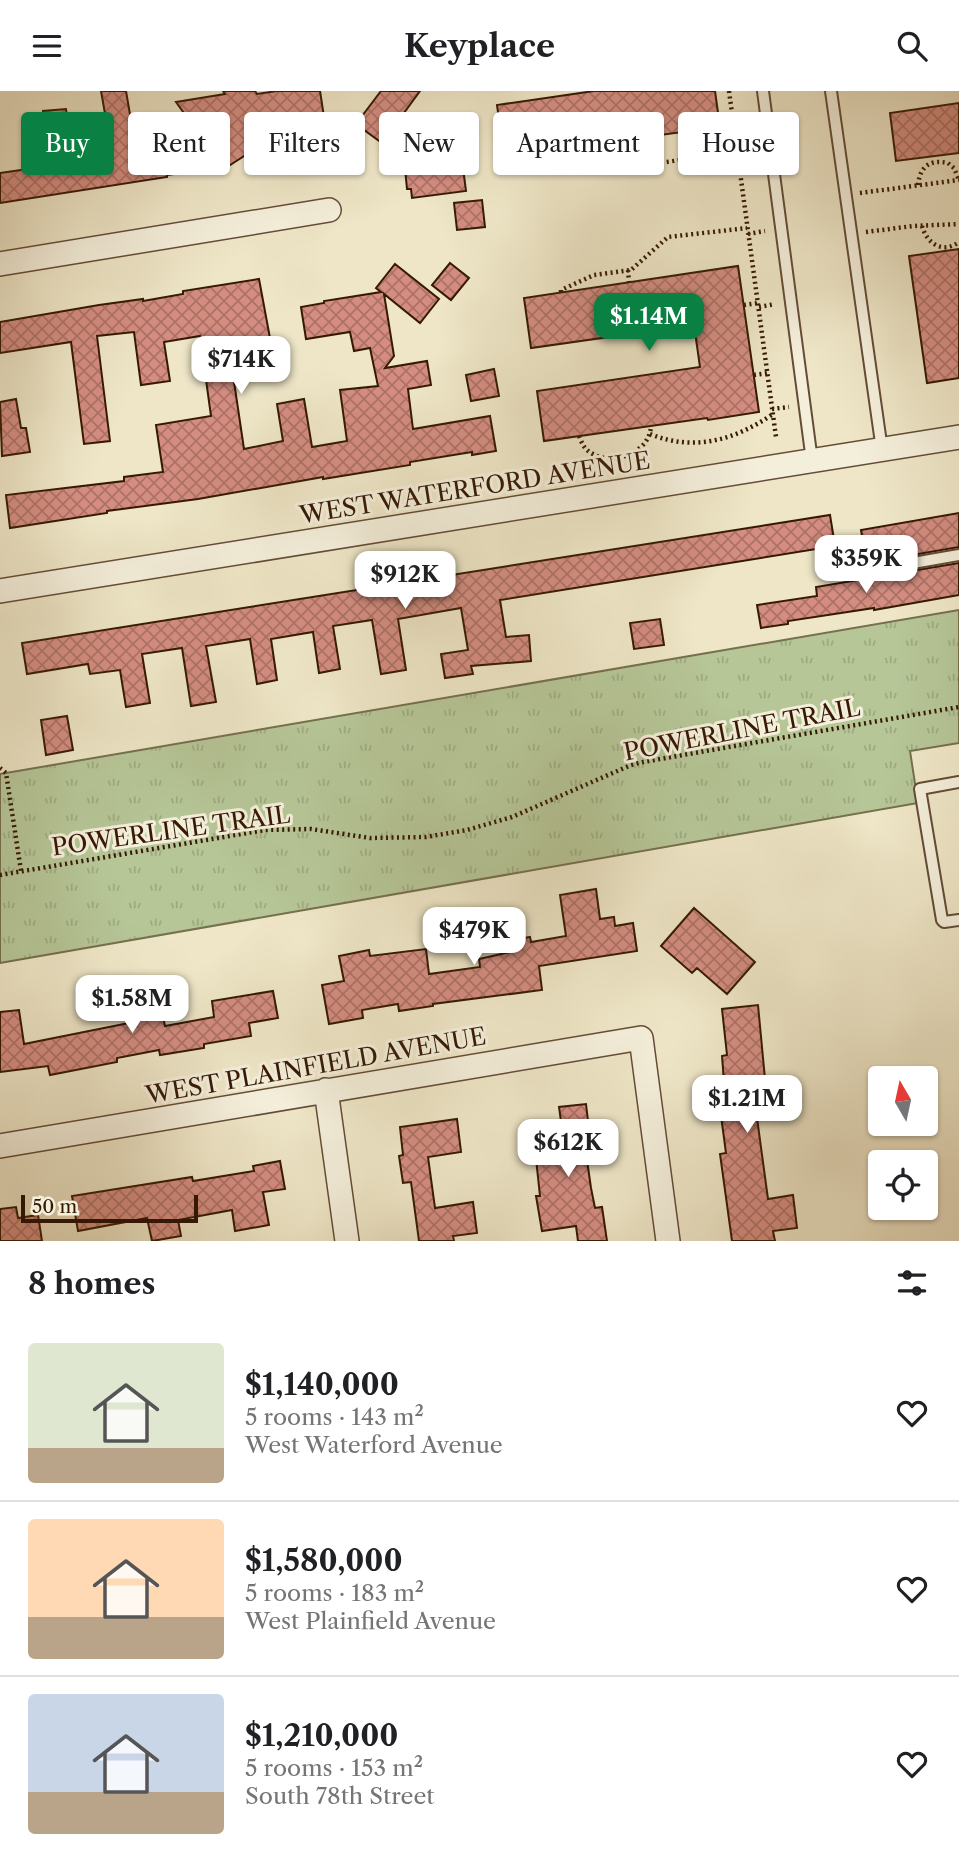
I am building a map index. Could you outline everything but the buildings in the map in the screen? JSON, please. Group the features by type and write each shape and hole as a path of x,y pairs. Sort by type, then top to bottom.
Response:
{"street":[{"path":"0,264 329,210"},
{"name":"WEST WATERFORD AVENUE","path":"0,591 959,437"},
{"name":"WEST PLAINFIELD AVENUE","path":"0,1146 640,1038 668,1241"},
{"path":"326,1090 347,1241"}],"lane":[{"path":"763,91 812,461"},
{"path":"831,91 882,450"},
{"path":"873,570 959,555"},
{"path":"959,782 920,789 942,920 959,920"}],"path":[{"path":"729,91 732,112"},
{"path":"845,195 959,180 954,168 936,159 923,167 918,185"},
{"path":"740,175 776,437"},
{"path":"851,234 959,224"},
{"path":"922,226 925,235 935,245 948,249 959,242"},
{"path":"561,292 594,275 628,270 668,237 747,228"},
{"path":"628,270 629,282"},
{"path":"744,305 758,303"},
{"path":"754,375 768,373"},
{"path":"650,434 678,443 712,444 747,431 773,415"},
{"path":"579,436 583,446 591,454 622,459 643,447 651,426"},
{"name":"POWERLINE TRAIL","path":"0,875 265,830 311,829 370,838 426,837 467,830 512,817 643,762 959,707"},
{"path":"0,768 6,773 22,871"}],"green space":[{"path":"959,610 959,743 910,751 918,803 0,963 0,774"}]}
